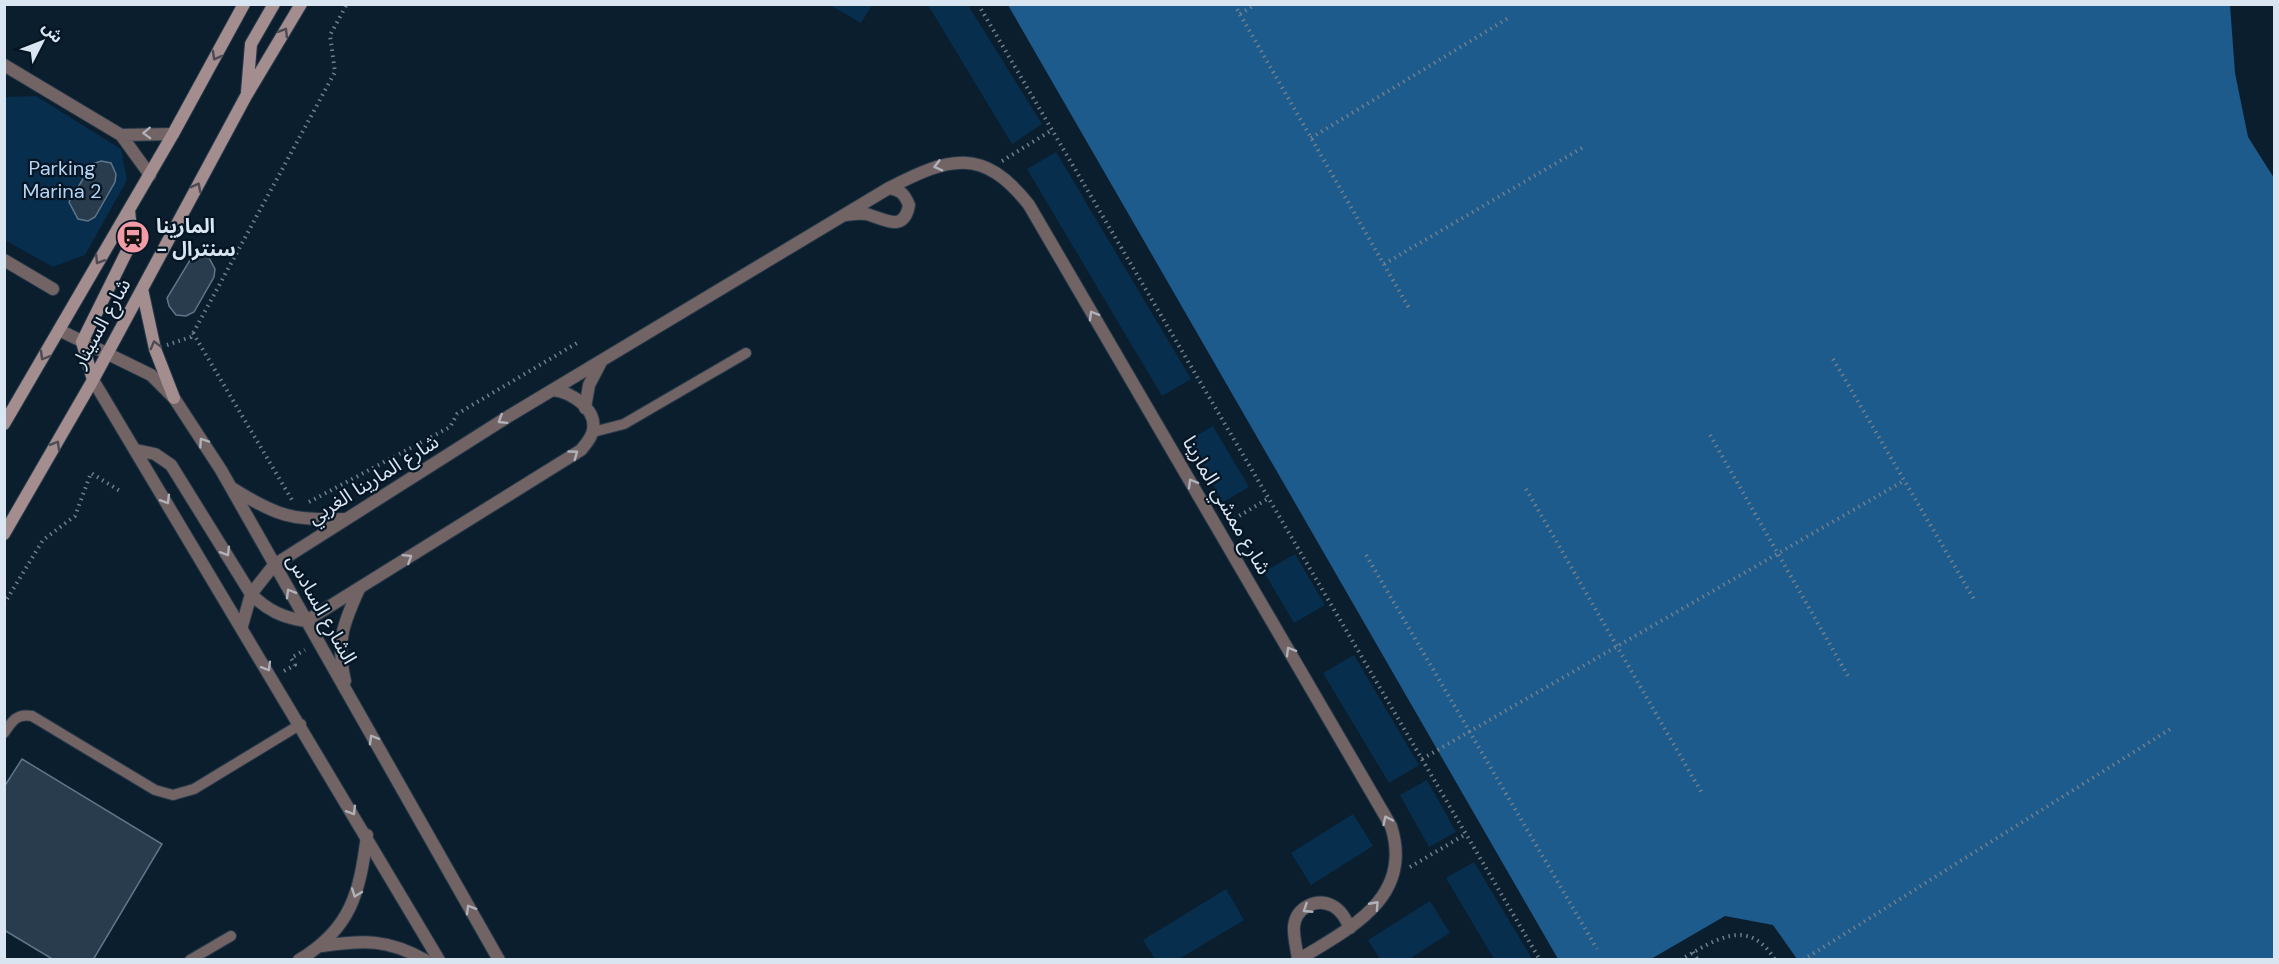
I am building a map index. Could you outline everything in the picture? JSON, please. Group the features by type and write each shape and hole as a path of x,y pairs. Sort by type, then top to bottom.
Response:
{"street":[{"name":"شارع السينار","path":"4,424 150,175 244,4"},
{"path":"246,96 251,44 274,4"},
{"name":"شارع السينار","path":"4,534 93,380 246,96 301,4"},
{"path":"4,65 121,135 150,175"},
{"path":"121,135 173,134"},
{"name":"شارع المارينا الغربي","path":"242,626 250,594 274,565 553,390 841,215 922,171 943,164 963,162 992,168"},
{"name":"شارع ممشي المارينا","path":"992,168 1012,183 1029,206 1379,803 1396,844 1393,877"},
{"path":"841,215 860,213 886,222 897,222 907,213 909,204 905,195 899,190 889,188"},
{"path":"129,210 132,241 82,342 93,380 301,724 439,960"},
{"path":"4,261 52,290"},
{"path":"142,289 155,349 174,398"},
{"name":"الشارع السادس","path":"59,330 151,375 174,398 230,486 499,960"},
{"path":"585,408 589,385 602,361"},
{"path":"136,450 155,454 171,465 250,594 281,616 306,621 581,450 593,432 594,423 574,396 553,390"},
{"path":"230,486 272,512 290,518 346,519"},
{"path":"347,694 340,659 340,638 359,589"},
{"path":"299,960 322,946 349,909 357,893 367,836"},
{"path":"1350,928 1343,915 1334,906 1321,902 1306,907 1299,913 1294,926 1298,960 1350,928 1372,910 1393,877"},
{"path":"322,946 365,940 382,942 399,946 425,960"}],"lane":[{"path":"593,432 624,424 746,354"},
{"path":"4,734 14,718 32,716 155,790 173,795 194,789 301,724"},
{"path":"190,960 231,936"}],"path":[{"path":"155,349 191,337 335,72 330,35 347,4"},
{"path":"978,4 1540,960"},
{"path":"1234,4 1409,308"},
{"path":"1240,14 1256,4"},
{"path":"1311,138 1510,17"},
{"path":"992,168 1052,130"},
{"path":"1384,264 1582,148"},
{"path":"193,333 288,497 296,504"},
{"path":"304,503 313,502 450,427 458,414 577,342"},
{"path":"1833,359 1975,601"},
{"path":"1710,435 1848,676"},
{"path":"4,604 43,540 75,516 91,473 120,491"},
{"path":"1422,759 1905,480"},
{"path":"1527,489 1703,795"},
{"path":"1219,529 1269,498"},
{"path":"1366,555 1596,949"},
{"path":"273,678 295,665 291,658 318,642"},
{"path":"1803,960 2172,728"},
{"path":"1393,877 1466,834"},
{"path":"1680,960 1726,934 1746,936 1768,948 1775,960"},
{"path":"1693,952 1698,960"}],"green space":[{"path":"830,5 872,5 861,23"},
{"path":"928,5 968,5 1042,124 1012,144"},
{"name":"Parking Marina 2","path":"36,96 121,149 127,180 85,255 53,267 5,240 4,97"},
{"path":"1056,152 1191,379 1162,396 1027,169"},
{"path":"1213,426 1249,487 1223,502 1187,441"},
{"path":"1295,554 1325,605 1294,623 1264,572"},
{"path":"1354,655 1419,765 1389,783 1323,673"},
{"path":"1427,780 1456,832 1429,847 1400,795"},
{"path":"1353,814 1373,846 1311,885 1291,853"},
{"path":"1474,862 1532,959 1494,959 1446,878"},
{"path":"1226,889 1244,920 1179,959 1155,959 1143,940"},
{"path":"1430,901 1450,933 1409,959 1380,959 1368,940"}],"shaded area":[{"path":"1008,5 2230,5 2235,73 2248,137 2274,178 2274,959 1797,959 1773,925 1725,916 1651,959 1558,959"}],"building":[{"path":"101,161 111,163 116,174 115,182 95,217 88,221 78,219 69,202 92,164"},
{"path":"199,256 209,258 215,269 214,277 194,312 186,316 176,315 169,306 167,298 190,260"},
{"path":"22,759 162,844 93,960 54,960 4,930 4,787"}],"place":[{"name":"المارينا - سنترال","path":"133,237"}]}
